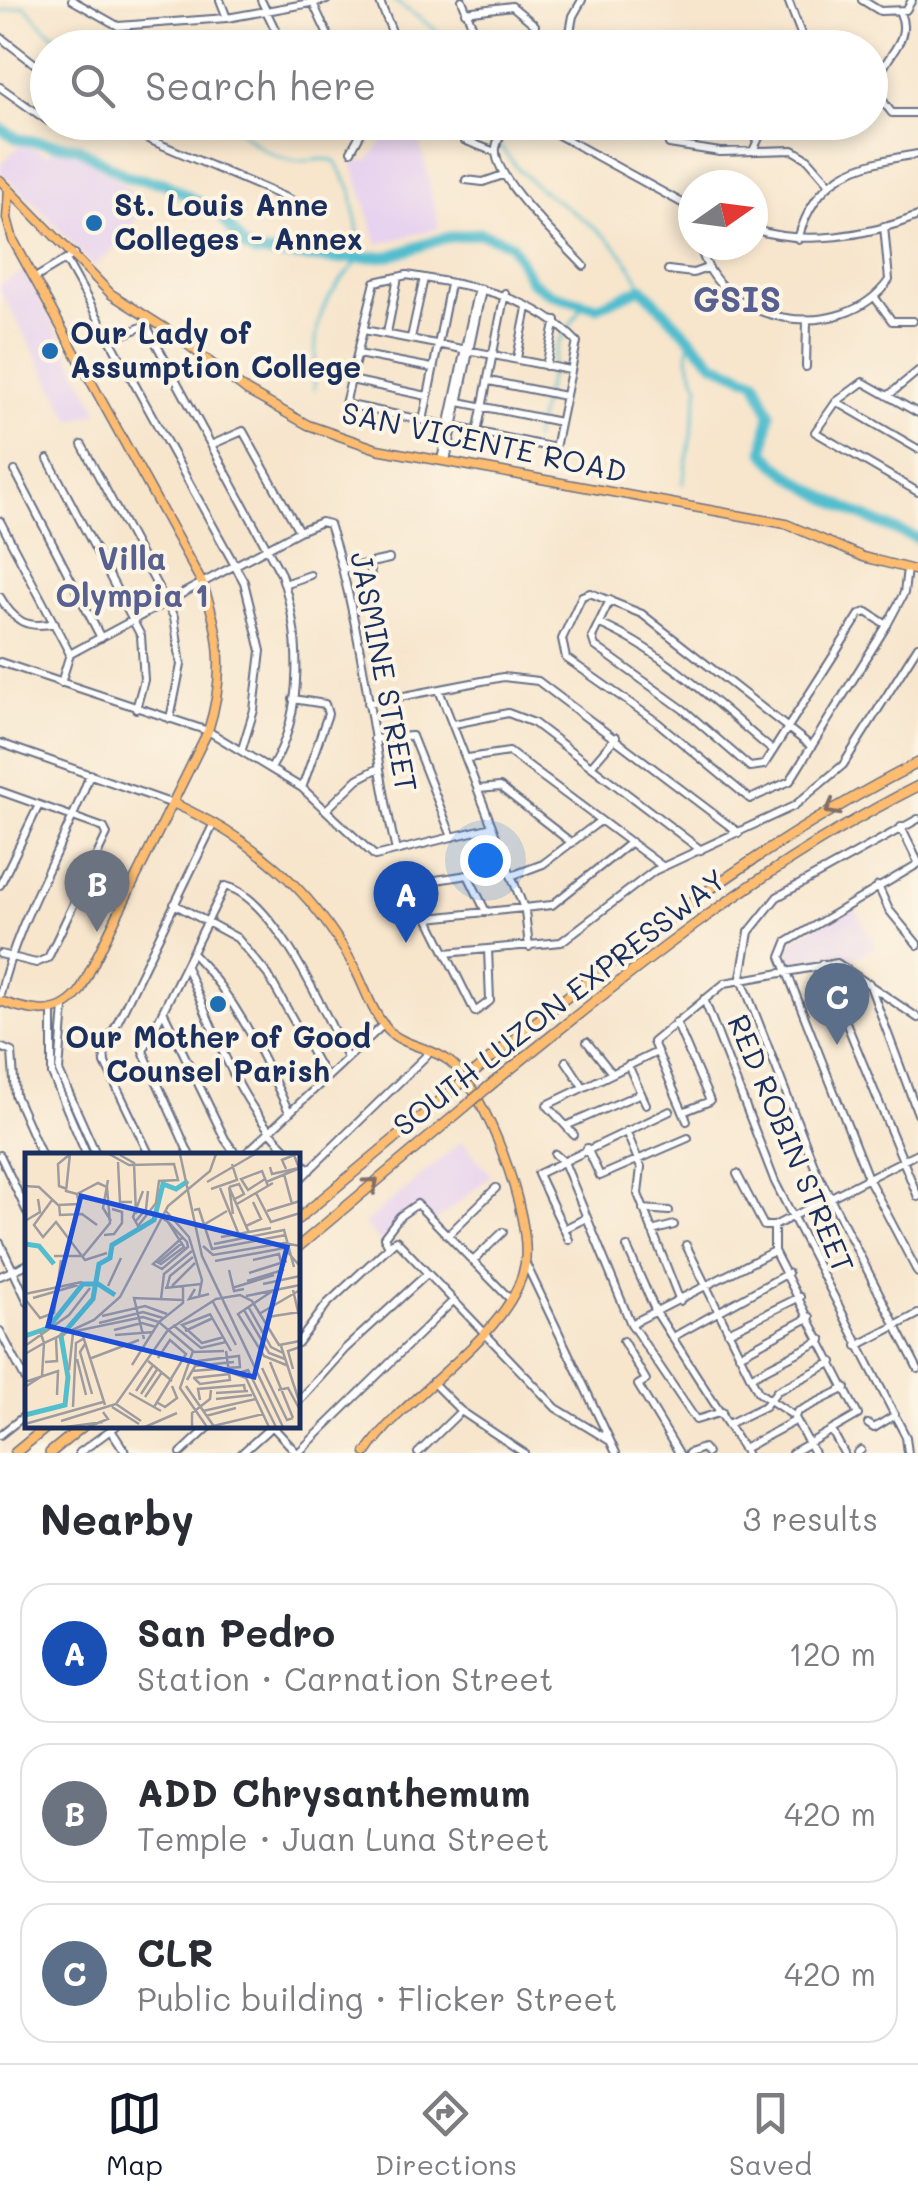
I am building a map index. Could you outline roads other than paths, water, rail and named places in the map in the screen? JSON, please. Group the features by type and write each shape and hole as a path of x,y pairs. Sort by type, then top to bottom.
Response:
{"highway":[{"name":"SOUTH LUZON EXPRESSWAY","path":"300,1217 478,1068 704,889 807,823 918,763"},
{"name":"SOUTH LUZON EXPRESSWAY","path":"300,1244 464,1107 716,908 824,839 918,786"},
{"path":"15,1453 46,1428"},
{"path":"50,1453 81,1428"}],"main road":[{"name":"SAN VICENTE ROAD","path":"0,180 112,294 281,412 355,443 631,498 774,521 864,557 918,571"},
{"path":"0,998 52,1012 64,1008 80,991 208,731 217,702 221,662 214,616 202,583 9,231 8,189"},
{"path":"175,804 214,822 274,862 309,900 353,963 384,1024 394,1035 431,1051 460,1071 480,1107 525,1222 525,1263 511,1300 483,1333 396,1412 366,1453"}],"street":[{"path":"72,0 118,26 227,18 327,0"},
{"path":"220,0 227,18"},
{"path":"261,0 275,30"},
{"path":"379,0 390,29"},
{"path":"462,0 473,30"},
{"path":"570,30 572,16 582,0"},
{"path":"788,0 797,30"},
{"path":"862,0 880,11 900,13 908,24 908,40 888,66"},
{"path":"900,13 912,0"},
{"path":"312,2 325,30"},
{"path":"465,12 496,4 512,6 527,14 535,24 534,30"},
{"path":"0,37 30,60"},
{"path":"0,86 30,108"},
{"path":"888,106 892,113 918,113"},
{"path":"150,140 317,211"},
{"path":"351,151 357,140"},
{"path":"464,140 495,151"},
{"path":"499,140 495,151 503,175 584,266"},
{"path":"568,140 678,201"},
{"path":"753,152 758,140"},
{"path":"669,144 753,152 793,150 808,159 828,182"},
{"path":"798,240 813,197 828,182 873,164 918,154"},
{"path":"466,180 483,182 503,175"},
{"path":"768,233 798,240 917,219"},
{"path":"705,260 732,296 778,316 807,321 846,314 876,299 889,280 884,226"},
{"path":"0,236 9,231"},
{"path":"36,278 75,254"},
{"path":"66,260 236,564 251,602 260,651 254,710 242,749"},
{"path":"668,270 693,274 708,268"},
{"path":"387,334 398,277"},
{"path":"398,277 424,278 505,293 556,320 577,342 555,448 345,404 375,282 398,277"},
{"path":"411,338 424,278"},
{"path":"422,421 450,284"},
{"path":"444,460 480,289"},
{"path":"478,433 505,293"},
{"path":"876,299 892,321 913,322"},
{"path":"517,358 527,308"},
{"path":"546,366 556,320"},
{"path":"806,367 807,321"},
{"path":"111,340 146,326 284,584 296,645 293,699 272,767"},
{"path":"364,330 570,370"},
{"path":"451,428 459,402 466,349"},
{"path":"358,354 432,368"},
{"path":"890,395 918,372"},
{"path":"351,380 427,396"},
{"path":"489,381 565,396"},
{"path":"918,413 863,382 836,402 814,432 918,492"},
{"path":"459,402 560,422"},
{"path":"836,402 918,448"},
{"path":"70,654 299,531 243,431 211,445"},
{"path":"82,445 166,602 178,632 181,665 170,719"},
{"path":"48,459 134,620 145,658 136,709"},
{"path":"15,471 101,638"},
{"path":"0,521 70,654 61,683"},
{"name":"JASMINE STREET","path":"299,531 321,522 329,524 343,570 377,769 396,851"},
{"path":"343,570 389,559"},
{"path":"368,564 372,579"},
{"path":"811,746 642,614 590,593 582,596 562,649 566,658 657,722 750,800 790,781 888,625 904,594 907,569"},
{"path":"284,584 310,575"},
{"path":"0,597 18,621 36,627 55,623"},
{"path":"610,600 592,638 595,646 684,710 750,767 764,765 860,614 867,612 888,625"},
{"path":"600,624 631,637 773,751"},
{"path":"446,953 561,942 663,867 794,806 844,765 918,646"},
{"path":"0,662 208,731 302,788 328,808 370,854 492,827"},
{"path":"368,703 503,677 538,680 738,832"},
{"path":"439,690 525,910 529,947"},
{"path":"293,699 325,704 328,714 302,788"},
{"path":"454,724 508,713 534,723 702,851"},
{"path":"374,739 408,732 412,736 452,837"},
{"path":"592,765 616,737"},
{"path":"0,743 175,804"},
{"path":"468,758 509,752 663,867"},
{"path":"328,808 358,778 377,769"},
{"path":"0,998 4,955 75,816 90,774"},
{"path":"479,789 500,787 572,842"},
{"path":"1,794 75,816 107,832 48,958 40,963 4,955"},
{"path":"0,885 40,804"},
{"path":"918,819 777,898 762,912 744,950 741,978 830,1198 918,1369"},
{"path":"511,876 543,864 600,821"},
{"path":"149,1153 105,1063 104,1050 214,822"},
{"path":"901,827 918,863 787,942 781,957 868,1178 918,1273"},
{"path":"429,918 552,904 631,842"},
{"path":"486,912 468,875 461,873 417,883 414,889 475,1012 490,1001 488,949"},
{"path":"189,1153 144,1057 162,1010 225,886 242,895 289,945 347,1058"},
{"path":"878,886 889,910 918,945"},
{"path":"174,904 237,938 268,975 326,1078"},
{"path":"192,953 220,981 247,1024 290,1112"},
{"path":"741,978 822,964 843,966 918,1018"},
{"path":"822,964 900,1162 918,1197"},
{"path":"186,966 238,1085 268,1132 292,1153"},
{"name":"RED ROBIN STREET","path":"741,978 704,999 792,1217 895,1415 908,1453"},
{"path":"868,982 918,1114"},
{"path":"687,1121 653,1042 704,999"},
{"path":"64,1008 55,1072 96,1153"},
{"path":"162,1010 224,1138 237,1153"},
{"path":"52,1012 55,1072 86,1153"},
{"path":"676,1022 710,1100 683,1112"},
{"path":"244,1153 384,1024"},
{"path":"587,1042 611,1072"},
{"path":"0,1048 12,1052 14,1094 41,1153"},
{"path":"300,1179 431,1051"},
{"path":"574,1135 547,1105 657,1052"},
{"path":"566,1060 582,1085"},
{"path":"628,1064 646,1104"},
{"path":"568,1125 641,1093"},
{"path":"569,1240 538,1174 670,1110"},
{"path":"626,1131 638,1160 638,1194 680,1300"},
{"path":"587,1148 600,1176 688,1138"},
{"path":"737,1174 764,1226 774,1226 918,1153"},
{"path":"0,1154 25,1208"},
{"path":"556,1154 564,1162 631,1324 696,1420 722,1412"},
{"path":"300,1161 310,1170"},
{"path":"448,1235 496,1188"},
{"path":"511,1300 417,1204 384,1237 427,1274 568,1418 610,1441"},
{"path":"643,1209 669,1211"},
{"path":"564,1229 586,1218"},
{"path":"652,1231 674,1226"},
{"path":"774,1226 774,1250 858,1415 792,1453"},
{"path":"473,1261 503,1232"},
{"path":"0,1243 25,1296"},
{"path":"300,1340 327,1304 392,1243"},
{"path":"686,1244 750,1377 769,1399 778,1401 794,1416 814,1453"},
{"path":"627,1247 656,1312 730,1423 744,1451 793,1422 794,1416"},
{"path":"631,1324 774,1250"},
{"path":"525,1263 616,1453"},
{"path":"0,1276 25,1265"},
{"path":"300,1400 345,1349 427,1274"},
{"path":"673,1337 788,1274"},
{"path":"728,1332 800,1297"},
{"path":"274,1428 298,1453 454,1301"},
{"path":"857,1346 918,1314"},
{"path":"739,1355 810,1318"},
{"path":"0,1331 25,1378"},
{"path":"750,1377 822,1340"},
{"path":"623,1341 646,1380 638,1385 679,1453"},
{"path":"730,1423 765,1406 769,1399 832,1362"},
{"path":"431,1380 461,1411 524,1453"},
{"path":"794,1416 846,1388"},
{"path":"424,1451 461,1411"},
{"path":"0,1435 25,1415"},
{"path":"868,1424 874,1428 895,1415"},
{"path":"79,1453 114,1428 126,1453"},
{"path":"180,1453 208,1428"},
{"path":"242,1453 270,1428"},
{"path":"832,1431 844,1453"},
{"path":"908,1453 918,1446"},
{"path":"690,1453 703,1448 707,1453"}],"waterway":[{"path":"393,0 436,30"},
{"path":"0,12 25,6 48,30"},
{"path":"0,128 18,139 77,147 128,177 164,183 221,215 243,246 255,253 336,259 390,256 444,238 480,233 511,244 531,281 551,294 597,307 642,288 714,363 756,381 770,413 764,451 776,464 835,502 918,539"},
{"path":"251,140 269,152 295,161 335,161 351,189 362,257 325,304 317,332 314,390"},
{"path":"496,140 526,176 609,240 633,269 642,288"},
{"path":"533,439 558,344 583,305"},
{"path":"683,484 699,386 688,359 690,335"}],"place":[{"name":"St. Louis Anne Colleges - Annex","path":"94,223"},
{"name":"Our Lady of Assumption College","path":"50,351"},
{"name":"ADD Chrysanthemum","path":"97,932"},
{"name":"San Pedro","path":"406,943"},
{"name":"Our Mother of Good Counsel Parish","path":"218,1004"},
{"name":"CLR","path":"837,1045"}],"district":[{"name":"GSIS","path":"737,300"},
{"name":"Villa Olympia 1","path":"132,578"}]}
